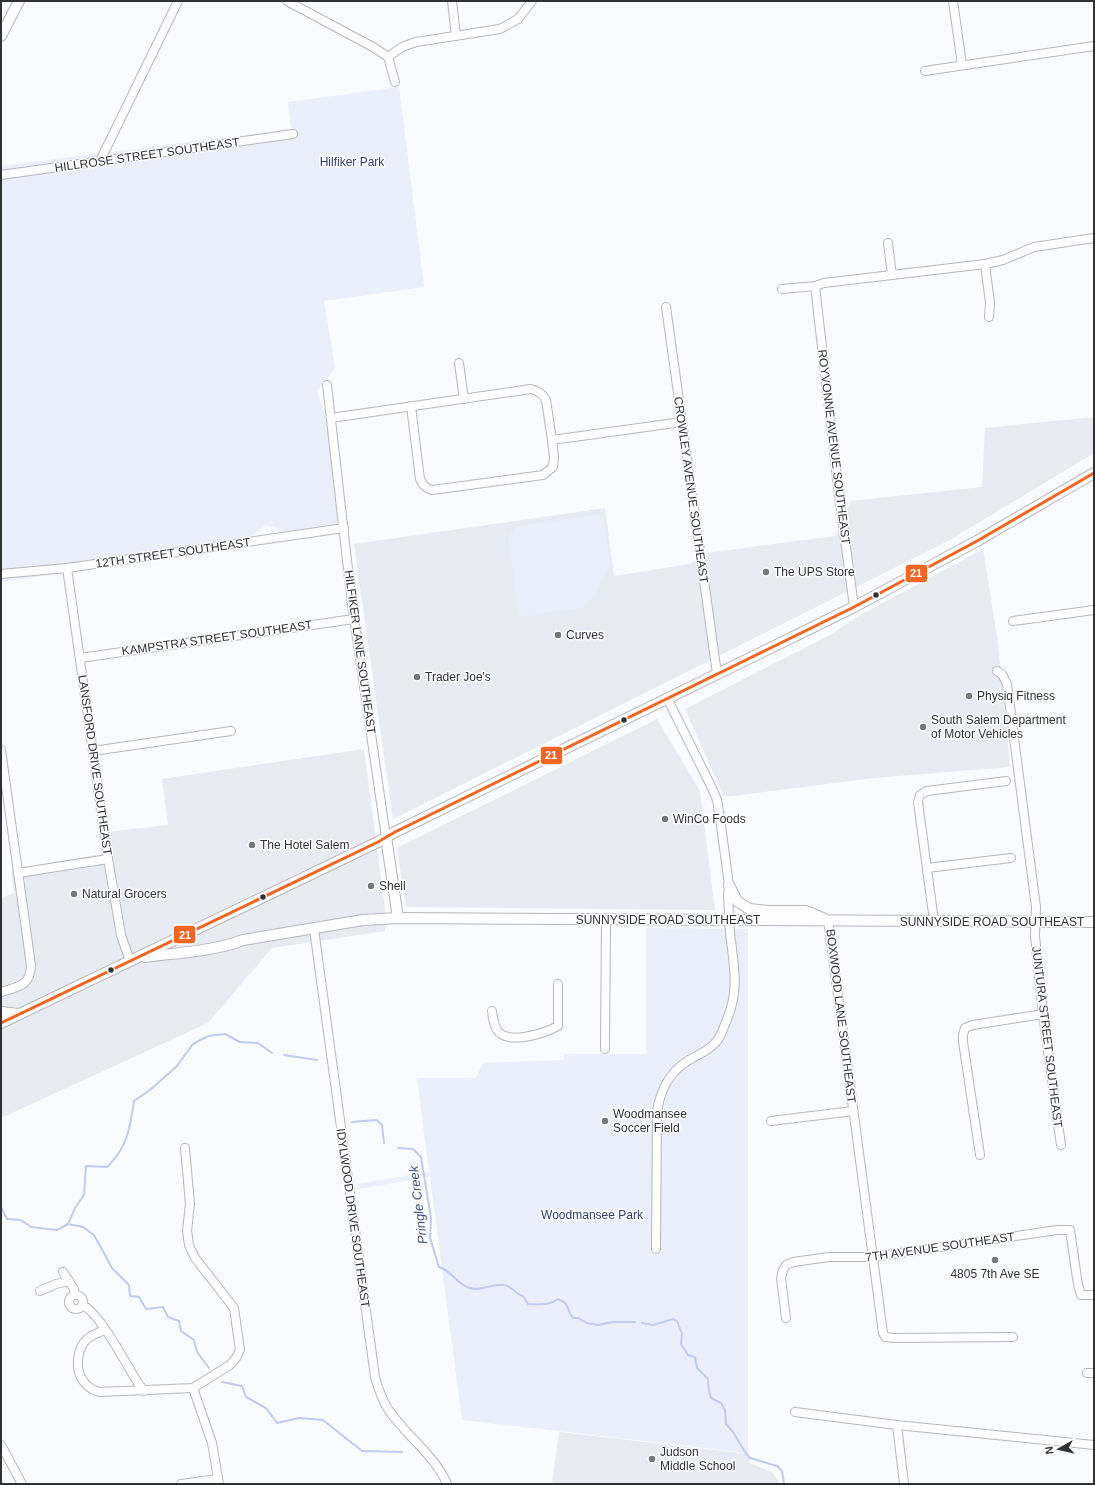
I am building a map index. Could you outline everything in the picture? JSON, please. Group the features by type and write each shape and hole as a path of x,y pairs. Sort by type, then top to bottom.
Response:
{"main road":[{"path":"1,36 19,1"},
{"path":"1,1023 386,837 854,607 977,541 1094,473"},
{"name":"HILFIKER LANE SOUTHEAST","path":"386,837 398,918"},
{"path":"729,885 738,901 749,909 768,912 806,911 828,920"},
{"name":"SUNNYSIDE ROAD SOUTHEAST","path":"133,960 233,944 243,940 363,920 398,918 1094,922"},
{"path":"1,1012 18,1014"}],"street":[{"path":"100,161 178,1"},
{"path":"452,1 456,36"},
{"path":"388,57 408,44 500,29 518,19 532,1"},
{"path":"953,1 962,65"},
{"path":"290,2 373,46 388,57 395,82"},
{"path":"925,71 1094,46"},
{"name":"HILLROSE STREET SOUTHEAST","path":"1,175 292,134"},
{"path":"782,289 985,264 1003,260 1034,247 1094,238"},
{"path":"888,243 892,275"},
{"path":"985,264 990,302 989,317"},
{"name":"ROYVONNE AVENUE SOUTHEAST","path":"815,286 836,473 854,607"},
{"name":"CROWLEY AVENUE SOUTHEAST","path":"666,307 717,674"},
{"path":"458,363 464,399"},
{"name":"HILFIKER LANE SOUTHEAST","path":"327,385 354,619 386,837"},
{"path":"331,418 411,406 531,389 538,391 546,400 554,457 553,467 543,475 432,490 427,489 420,479 411,406"},
{"path":"552,440 682,422"},
{"name":"12TH STREET SOUTHEAST","path":"1,574 67,568 344,528"},
{"name":"LANSFORD DRIVE SOUTHEAST","path":"67,568 108,859 121,935 133,960"},
{"path":"1013,621 1094,610"},
{"name":"KAMPSTRA STREET SOUTHEAST","path":"80,658 354,619"},
{"name":"JUNTURA STREET SOUTHEAST","path":"997,671 1002,674 1007,684 1036,907 1034,936 1043,1014 1062,1145"},
{"path":"656,1249 657,1112 659,1098 666,1082 679,1067 704,1052 715,1043 727,1020 735,995 728,896 729,885 717,800 667,698"},
{"path":"93,751 231,731"},
{"path":"1,750 30,954 31,972 28,980 14,988 1,992"},
{"path":"934,921 918,802 920,795 927,791 1006,781"},
{"path":"927,868 1011,858"},
{"path":"18,873 108,859"},
{"path":"605,1049 606,919"},
{"name":"BOXWOOD LANE SOUTHEAST","path":"828,920 884,1337 1013,1337"},
{"name":"IDYLWOOD DRIVE SOUTHEAST","path":"314,929 375,1377 387,1407 435,1465 447,1484"},
{"path":"492,1011 496,1029 501,1034 512,1037 539,1035 558,1026 558,984"},
{"path":"980,1155 963,1035 965,1028 973,1025 1043,1014"},
{"name":"BOXWOOD LANE SOUTHEAST","path":"771,1121 853,1111"},
{"path":"105,1330 87,1339 80,1349 78,1363 80,1375 83,1381 89,1388 100,1392 193,1388 230,1365 240,1350 234,1308 195,1258 189,1245 187,1231 190,1204 185,1148"},
{"name":"7TH AVENUE SOUTHEAST","path":"786,1318 781,1278 786,1265 793,1262 829,1258 873,1257 1057,1230 1070,1230 1078,1285 1081,1295 1094,1295"},
{"path":"63,1272 75,1295 82,1299 82,1305 88,1307 105,1330 144,1391"},
{"path":"40,1291 56,1284 69,1281"},
{"path":"181,1484 219,1482 212,1443 193,1388"},
{"path":"795,1412 898,1425 1094,1445"},
{"path":"898,1425 904,1484"},
{"path":"1,1445 22,1484"}],"shaded area":[{"path":"1094,417 1094,453 950,540 393,819 354,544 605,508 614,576 690,564 706,553 835,536 851,501 982,487 985,428"},
{"path":"983,549 998,643 1010,767 874,778 724,797 685,709 830,635 855,618"},
{"path":"657,719 700,791 715,910 406,907 397,848"},
{"path":"364,749 385,909 385,931 272,948 208,1023 1,1118 1,898 14,893 11,870 101,854 99,833 168,825 162,779"},
{"name":"Judson Middle School","path":"559,1432 749,1454 750,1463 773,1473 780,1484 552,1484"}],"green space":[{"name":"Hilfiker Park","path":"399,87 424,287 324,301 335,368 317,391 328,425 340,518 335,524 285,531 266,525 236,548 1,582 1,166 291,129 288,102"},
{"path":"603,514 610,564 594,596 584,607 519,617 508,537 518,526"},
{"name":"Woodmansee Park","path":"646,928 748,929 748,1453 462,1420 430,1177 358,1189 357,1184 429,1172 417,1078 476,1078 483,1063 564,1060 564,1054 646,1054"}],"waterway":[{"name":"Pringle Creek","path":"1,1207 7,1219 21,1220 31,1227 57,1230 68,1224 75,1208 84,1195 86,1166 107,1167 120,1152 124,1144 129,1128 134,1101 150,1090 176,1067 193,1044 208,1036 225,1034 240,1042 258,1043 272,1053"},
{"name":"Pringle Creek","path":"284,1055 317,1060"},
{"name":"Pringle Creek","path":"352,1122 377,1120 382,1125 384,1143"},
{"name":"Pringle Creek","path":"398,1148 413,1149 421,1157 431,1218 430,1238 439,1267 463,1285 471,1289 504,1285 523,1296 528,1304 548,1304 558,1299 567,1305 573,1318 578,1318 587,1323 598,1325 613,1322 635,1322"},
{"path":"68,1224 83,1227 94,1235 112,1268 129,1285 130,1296 139,1297 146,1309 163,1307 168,1317 179,1321 181,1331 194,1340 197,1352 209,1368"},
{"name":"Pringle Creek","path":"642,1323 653,1325 673,1319 677,1321 682,1334 681,1344 688,1355 695,1357 697,1368 708,1379 711,1398 721,1403 725,1410 726,1424 750,1458 777,1466 782,1471 784,1484"},
{"path":"222,1382 242,1386 246,1397 266,1408 277,1423 299,1418 323,1420 362,1451 402,1452"}],"transit line":[{"name":"21","path":"1,1023 378,842 395,832 854,607 977,541 1094,473"}],"place":[{"name":"The UPS Store","path":"766,572"},
{"name":"Curves","path":"558,635"},
{"name":"Trader Joe's","path":"417,677"},
{"name":"Physiq Fitness","path":"969,696"},
{"name":"South Salem Department of Motor Vehicles","path":"923,727"},
{"name":"WinCo Foods","path":"665,819"},
{"name":"The Hotel Salem","path":"252,845"},
{"name":"Shell","path":"371,886"},
{"name":"Natural Grocers","path":"74,894"},
{"name":"Woodmansee Soccer Field","path":"605,1121"},
{"name":"4805 7th Ave SE","path":"995,1260"},
{"name":"Judson Middle School","path":"652,1459"}]}
